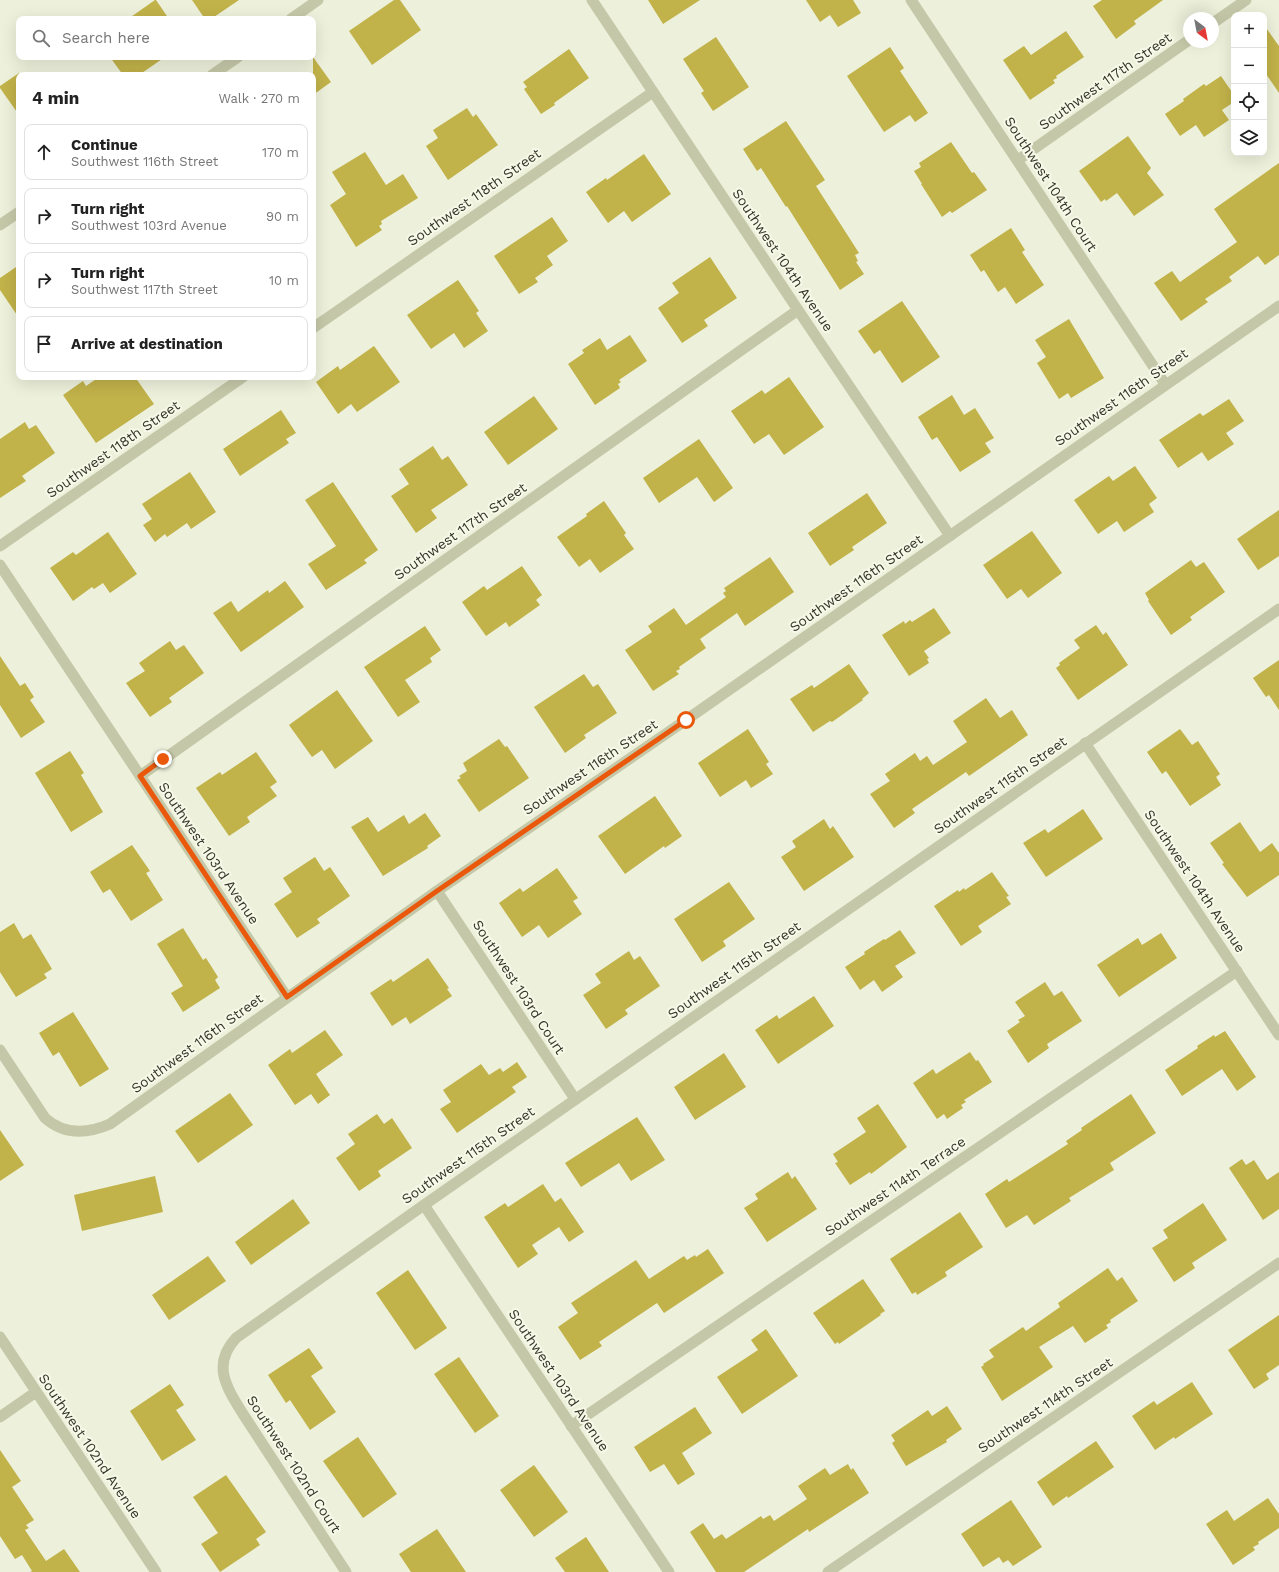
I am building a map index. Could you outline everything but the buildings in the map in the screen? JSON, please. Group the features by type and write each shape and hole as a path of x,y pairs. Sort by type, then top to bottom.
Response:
{"street":[{"path":"295,16 318,0"},
{"name":"Southwest 104th Avenue","path":"592,0 950,536"},
{"name":"Southwest 104th Court","path":"911,0 1165,384"},
{"path":"1219,20 1246,0"},
{"name":"Southwest 117th Street","path":"1018,160 1183,44"},
{"path":"216,72 234,60"},
{"name":"Southwest 118th Street","path":"316,326 653,92"},
{"path":"0,225 16,214"},
{"name":"Southwest 116th Street","path":"0,1050 45,1118 57,1126 71,1131 90,1131 110,1124 437,891 692,716 1165,384 1279,306"},
{"name":"Southwest 117th Street","path":"140,776 798,310"},
{"name":"Southwest 118th Street","path":"0,546 239,380"},
{"name":"Southwest 103rd Avenue","path":"0,565 287,997"},
{"name":"Southwest 115th Street","path":"222,1368 223,1358 229,1346 236,1338 575,1099 1279,609"},
{"name":"Southwest 104th Avenue","path":"1086,743 1279,1035"},
{"name":"Southwest 103rd Court","path":"437,891 575,1099"},
{"name":"Southwest 114th Terrace","path":"571,1426 1237,971"},
{"name":"Southwest 103rd Avenue","path":"424,1205 669,1572"},
{"name":"Southwest 114th Street","path":"828,1572 1279,1263"},
{"name":"Southwest 102nd Avenue","path":"0,1338 156,1572"},
{"name":"Southwest 102nd Court","path":"222,1368 229,1389 243,1414 346,1572"},
{"path":"0,1417 36,1392"}],"route":[{"path":"163,759 140,776 287,997 437,891 686,720"}]}
